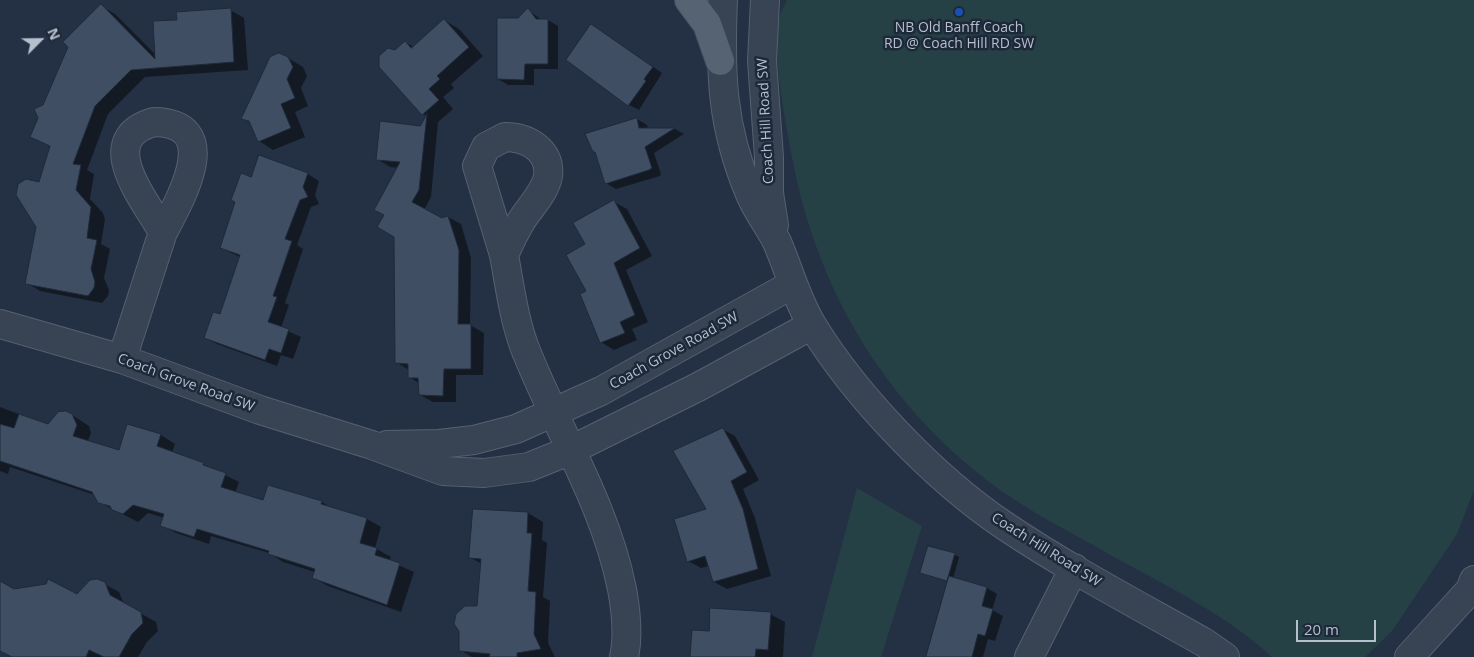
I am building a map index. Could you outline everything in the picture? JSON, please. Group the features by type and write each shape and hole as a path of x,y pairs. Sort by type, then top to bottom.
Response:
{"main road":[{"path":"689,0 707,24 720,61"}],"street":[{"name":"Coach Hill Road SW","path":"723,0 720,61 724,108 731,141 750,195 776,242 812,325 877,410 934,470 1003,525 1205,643 1225,657"},
{"name":"Coach Hill Road SW","path":"765,0 762,61 769,157 769,193 776,242"},
{"path":"122,359 163,232"},
{"path":"504,255 514,311 525,349 601,514 618,567 624,603 627,644 624,657"},
{"name":"Coach Grove Road SW","path":"372,445 439,444 474,440 516,428 602,391 793,284"},
{"name":"Coach Grove Road SW","path":"0,324 122,359 260,410 372,445 443,471 484,473 529,467 571,450 698,387 812,325"},
{"path":"1028,657 1074,568"},
{"path":"1409,657 1473,587"}],"green space":[{"path":"787,0 1474,0 1474,490 1457,534 1392,631 1365,657 1272,657 1211,611 1015,500 972,468 933,432 899,393 868,351 842,306 821,259 804,209 789,143 778,65 777,29"},
{"path":"857,488 922,526 881,657 812,657"}],"building":[{"path":"101,4 155,59 153,21 177,20 176,12 231,8 234,62 131,70 95,106 73,164 81,165 76,190 91,207 87,238 97,240 91,269 95,282 94,288 88,296 25,284 36,227 16,195 18,184 26,179 39,182 50,146 30,137 38,118 34,109 43,105 68,47 63,42"},
{"path":"528,8 536,19 548,19 548,64 525,64 524,80 497,79 497,18 518,18"},
{"path":"444,19 469,47 437,76 440,79 429,89 439,100 422,115 379,67 379,56 388,48 395,50 405,41 411,48"},
{"path":"591,24 653,67 644,79 646,81 628,106 566,60"},
{"path":"279,53 288,57 293,67 287,79 295,98 281,104 291,128 258,142 249,121 241,119 270,57"},
{"path":"427,114 419,190 412,202 442,218 448,216 459,250 458,324 471,324 471,369 444,369 443,396 419,395 418,378 408,378 408,364 395,363 394,237 377,227 384,215 374,210 400,162 376,160 380,121 420,126"},
{"path":"637,118 639,128 675,128 645,147 652,168 605,184 595,152 593,152 585,134"},
{"path":"259,155 308,173 303,187 308,197 300,200 285,239 292,241 273,296 277,297 268,322 289,329 281,353 269,349 265,360 204,338 213,312 220,314 240,255 220,248 235,202 231,200 241,173 251,177"},
{"path":"614,200 640,248 614,263 635,315 620,322 625,333 600,343 580,294 586,291 566,255 585,244 573,223"},
{"path":"66,411 72,414 77,425 73,436 119,450 127,424 161,434 157,446 226,473 221,487 263,500 268,485 322,501 321,504 367,518 360,543 377,548 375,555 400,563 387,605 312,578 315,569 268,554 269,551 197,529 194,537 160,526 164,514 133,505 123,514 112,510 110,506 98,503 92,492 0,461 0,424 14,428 19,414 48,424 58,412"},
{"path":"723,428 747,472 731,481 743,509 758,569 713,582 705,556 687,562 674,519 706,509 673,451"},
{"path":"473,509 528,512 527,533 532,533 528,591 536,592 534,634 541,649 517,653 517,657 489,657 490,654 459,651 459,631 454,624 456,614 465,606 477,606 481,559 469,558"},
{"path":"928,546 955,553 947,581 920,573"},
{"path":"949,576 987,587 982,606 993,609 985,636 978,634 972,657 926,657"},
{"path":"48,579 77,594 90,580 97,579 105,582 110,595 141,612 143,623 132,634 119,657 104,657 89,650 86,657 12,657 0,651 0,581 14,589 46,584"},
{"path":"710,608 771,612 768,650 756,649 755,657 690,657 692,630 709,631"}],"place":[{"name":"NB Old Banff Coach RD @ Coach Hill RD SW","path":"959,12"}]}
